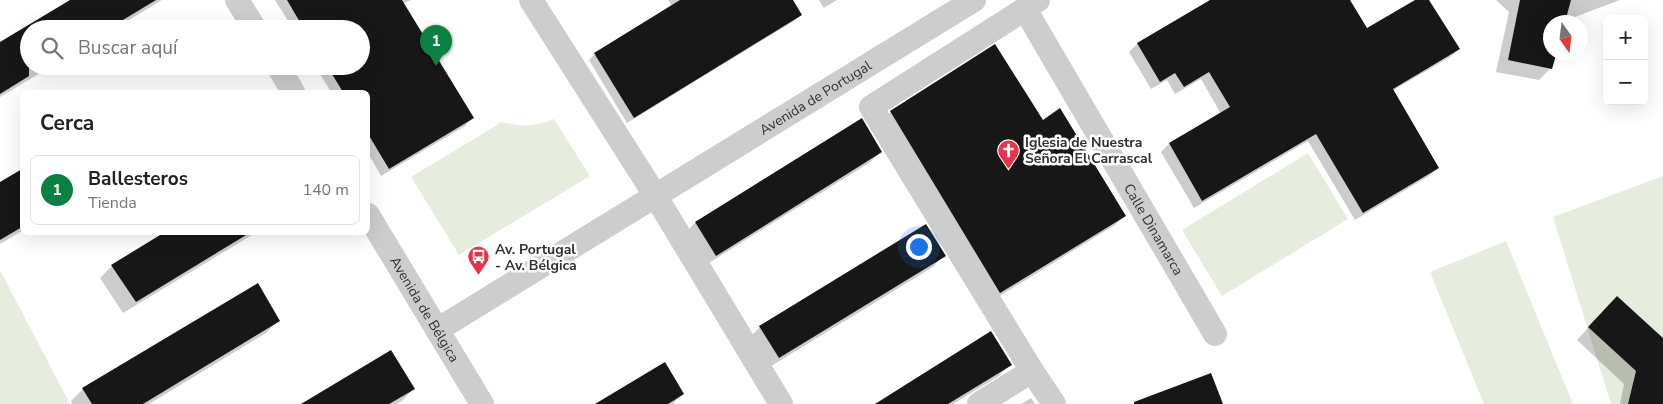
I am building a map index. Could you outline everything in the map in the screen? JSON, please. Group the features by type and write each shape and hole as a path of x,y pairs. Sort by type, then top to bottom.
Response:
{"street":[{"path":"238,0 250,20"},
{"path":"531,0 655,196 781,404"},
{"name":"Avenida de Portugal","path":"437,330 974,0"},
{"path":"1032,4 871,107 1054,404"},
{"name":"Calle Dinamarca","path":"1032,4 1215,334"},
{"path":"283,75 292,90"},
{"name":"Avenida de Bélgica","path":"370,218 437,330 476,402"},
{"path":"979,404 1032,371"}],"green space":[{"path":"554,119 590,176 459,255 411,177 502,122 528,125 540,124"},
{"path":"1308,153 1348,219 1222,296 1182,230"},
{"path":"1663,176 1663,338 1617,296 1588,327 1636,371 1628,404 1611,404 1553,217"},
{"path":"1506,241 1573,404 1484,404 1430,272"},
{"path":"0,270 70,404 0,404"}],"building":[{"path":"70,0 156,0 123,20 37,20"},
{"path":"287,0 402,0 474,118 389,169 370,137 370,90 342,90 333,75 370,75 370,20 299,20"},
{"path":"680,0 793,0 802,15 634,118 594,53"},
{"path":"1210,0 1350,0 1367,28 1415,0 1429,0 1460,49 1393,89 1439,168 1363,213 1316,134 1202,201 1169,143 1230,107 1209,72 1184,87 1175,73 1160,82 1137,43"},
{"path":"1520,0 1571,0 1567,15 1543,15 1543,60 1555,60 1552,69 1508,60"},
{"path":"20,30 20,75 29,76 0,94 0,42"},
{"name":"Iglesia de Nuestra Señora El Carrascal","path":"995,44 1043,120 1060,108 1126,216 1000,293 890,111"},
{"path":"862,118 882,152 716,256 695,222"},
{"path":"20,170 20,228 0,240 0,182"},
{"path":"926,224 946,256 779,358 759,326"},
{"path":"160,235 246,235 136,302 111,265"},
{"path":"258,283 280,321 143,404 92,404 82,388"},
{"path":"1617,296 1663,338 1663,404 1628,404 1636,371 1588,327"},
{"path":"991,331 1012,365 948,404 875,404"},
{"path":"391,350 415,389 389,404 301,404"},
{"path":"665,362 684,394 668,404 595,404"},
{"path":"1211,373 1223,404 1134,404 1134,402"}],"place":[{"name":"Ballesteros","path":"436,66"},
{"name":"Iglesia de Nuestra Señora El Carrascal","path":"1009,169"},
{"name":"Av. Portugal - Av. Bélgica","path":"479,276"}]}
